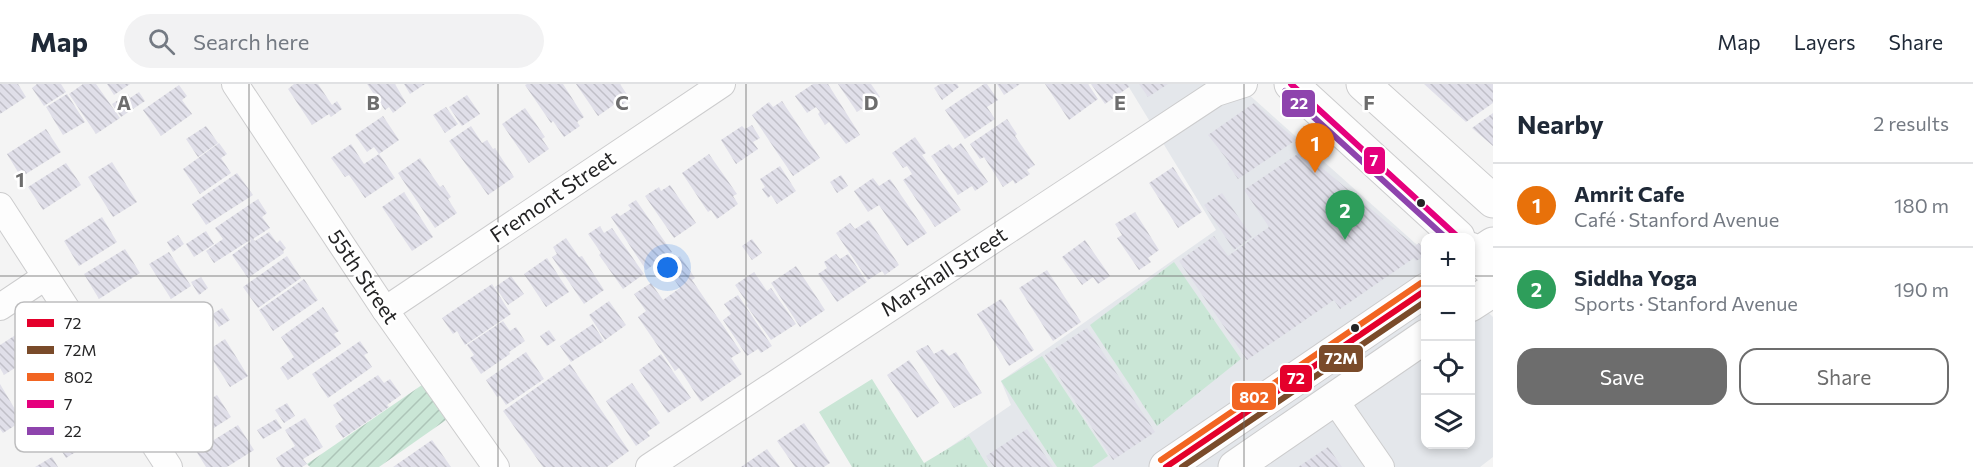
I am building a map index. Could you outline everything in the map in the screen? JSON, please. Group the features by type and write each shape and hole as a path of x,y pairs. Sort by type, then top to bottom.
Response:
{"main road":[{"path":"1291,84 1477,253"},
{"path":"1363,84 1493,201"},
{"path":"1475,302 1493,290"},
{"path":"1166,467 1421,293"},
{"path":"1234,467 1421,339"}],"street":[{"name":"55th Street","path":"234,84 385,310 496,467"},
{"name":"Fremont Street","path":"385,310 722,84"},
{"name":"Marshall Street","path":"649,467 1216,93 1244,84"},
{"path":"0,206 61,302"},
{"path":"0,308 45,277"},
{"path":"1334,399 1381,467"},
{"path":"159,452 169,467"}],"shaded area":[{"path":"1127,84 1237,84 1421,248 1421,449 1475,449 1475,300 1493,317 1493,457 1480,467 921,467 1011,405 1001,381 1216,230"}],"green space":[{"path":"1174,262 1241,359 1157,426 1090,325"},
{"path":"1042,356 1108,456 1092,467 1057,467 1001,381"},
{"path":"872,379 924,463 969,436 988,467 852,467 819,412"},
{"path":"422,385 446,420 379,467 310,467 307,464"}],"building":[{"path":"0,84 18,84 26,97 0,114"},
{"path":"37,84 61,84 66,92 44,106 32,88"},
{"path":"83,84 96,84 120,118 96,134 69,94"},
{"path":"107,84 130,84 114,95"},
{"path":"294,84 318,84 332,105 337,101 342,109 331,117 329,114 312,125 288,89"},
{"path":"367,84 395,84 406,103 393,113 389,107 385,110"},
{"path":"404,84 425,84 410,94"},
{"path":"563,84 584,117 577,122 580,126 564,137 553,121 551,123 525,85"},
{"path":"576,84 620,84 630,99 618,108 615,104 598,116"},
{"path":"813,84 828,84 860,135 846,144 829,122 825,125 816,107 807,113 795,96"},
{"path":"838,84 871,84 880,97 857,112"},
{"path":"940,84 957,84 959,87 942,100 934,88"},
{"path":"987,84 998,100 987,107 995,119 965,139 945,110"},
{"path":"997,84 1020,84 1004,95"},
{"path":"1045,84 1088,84 1098,99 1069,120"},
{"path":"1091,84 1128,84 1129,87 1105,104"},
{"path":"1139,84 1168,84 1148,97"},
{"path":"1424,84 1493,84 1493,103 1466,122"},
{"path":"179,85 187,96 182,100 192,114 161,136 143,110"},
{"path":"139,92 145,101 121,117 112,104 128,94 130,98"},
{"path":"67,94 85,122 63,135 46,107"},
{"path":"467,95 480,114 462,126 449,107"},
{"path":"782,101 820,158 793,176 752,115 769,102 773,107"},
{"path":"1254,103 1296,140 1238,179 1227,163 1229,162 1208,135"},
{"path":"446,107 458,124 445,133 433,115"},
{"path":"525,108 545,137 542,139 549,149 529,163 502,124"},
{"path":"1493,113 1493,146 1472,128"},
{"path":"383,116 399,140 379,154 374,147 367,152 355,135"},
{"path":"1007,119 1017,134 1015,136 1035,165 1027,170 1030,174 1015,184 1013,180 1003,187 984,157 980,159 970,144"},
{"path":"752,125 760,138 753,142 758,149 736,164 721,140 742,126 745,129"},
{"path":"206,126 218,143 198,157 186,139"},
{"path":"471,126 482,143 487,140 493,149 495,148 514,177 488,195 449,141"},
{"path":"46,129 61,152 21,177 7,154"},
{"path":"915,137 926,153 922,155 961,210 935,227 903,180 912,174 907,166 903,168 892,153"},
{"path":"219,143 227,154 221,158 231,173 200,194 183,169"},
{"path":"961,143 988,182 975,191 972,186 958,195 931,156 949,144 953,149"},
{"path":"351,144 364,164 379,154 395,178 365,198 349,175 345,177 331,158"},
{"path":"1302,151 1415,246 1419,243 1421,258 1416,261 1414,258 1340,309 1334,300 1247,360 1179,261 1214,236 1228,256 1269,227 1244,190"},
{"path":"709,154 737,194 733,196 738,204 717,219 711,210 708,212 682,173"},
{"path":"420,158 440,187 443,185 457,213 435,228 398,173"},
{"path":"112,162 137,202 113,217 88,177"},
{"path":"66,163 81,185 43,210 28,187"},
{"path":"780,166 796,191 777,204 771,195 768,198 762,189 765,187 760,179"},
{"path":"1173,167 1202,212 1178,228 1149,183"},
{"path":"237,173 253,195 206,225 192,204"},
{"path":"841,175 848,186 837,193 830,182"},
{"path":"873,178 879,186 890,179 927,233 907,246 879,205 868,212 854,191"},
{"path":"670,185 696,223 674,238 645,196 659,187 661,191"},
{"path":"404,192 433,237 412,251 382,207"},
{"path":"1222,193 1252,237 1234,250 1204,205"},
{"path":"258,199 267,213 262,217 270,228 253,239 255,241 269,232 277,243 280,240 286,248 284,253 248,278 232,255 250,240 214,263 206,251 223,239 215,228"},
{"path":"636,200 672,252 646,270 611,217 617,213 620,216 631,209 628,205"},
{"path":"1135,212 1159,250 1148,258 1151,262 1139,270 1117,238 1122,235 1115,224"},
{"path":"102,217 117,242 79,266 64,241"},
{"path":"869,220 899,265 885,275 882,271 868,280 836,233 850,223 855,229"},
{"path":"600,226 604,233 612,228 644,274 623,289 599,255 601,253 588,234"},
{"path":"206,231 214,244 194,257 186,244"},
{"path":"178,235 184,244 173,252 167,242"},
{"path":"566,238 579,257 582,256 604,290 584,304 552,257 557,254 553,247"},
{"path":"752,239 762,253 752,260 742,246"},
{"path":"1085,240 1110,276 1098,284 1093,277 1082,285 1062,257"},
{"path":"125,249 140,273 99,299 84,274"},
{"path":"169,252 191,286 171,299 149,264"},
{"path":"836,254 840,259 848,254 867,282 837,302 818,274 827,268 824,262"},
{"path":"287,256 301,278 258,308 243,287"},
{"path":"680,256 695,278 692,280 741,352 731,358 742,374 701,402 679,368 675,371 638,317 646,311 634,294 651,283 663,300 680,288 665,266"},
{"path":"547,258 569,292 546,307 524,274"},
{"path":"796,266 825,310 800,327 771,283"},
{"path":"1047,270 1081,322 1053,341 1019,288"},
{"path":"754,272 767,291 771,288 796,324 771,340 735,285"},
{"path":"511,276 524,294 508,305 495,287"},
{"path":"201,277 208,288 199,295 191,282"},
{"path":"304,279 318,300 273,331 259,310"},
{"path":"492,284 511,314 465,345 457,331 453,334 442,318"},
{"path":"738,295 772,346 761,353 758,349 747,356 723,320 731,314 724,304"},
{"path":"1001,299 1034,350 1009,366 977,314"},
{"path":"609,301 626,325 605,340 589,315"},
{"path":"323,307 339,331 334,334 341,344 288,380 280,368 294,357 281,337"},
{"path":"222,308 230,320 219,327 213,314"},
{"path":"503,321 510,331 516,327 525,341 481,374 470,358 474,355 467,345"},
{"path":"593,324 604,341 571,362 560,346"},
{"path":"1087,328 1155,432 1113,460 1045,355"},
{"path":"549,330 556,340 547,346 540,336"},
{"path":"15,335 15,368 4,375 0,368 0,345"},
{"path":"225,339 248,376 230,387 213,360 213,347"},
{"path":"360,341 368,353 364,355 372,367 328,398 312,374"},
{"path":"928,345 934,354 943,349 949,356 956,352 982,393 954,408 916,351"},
{"path":"526,352 544,379 506,405 500,396 497,397 486,380"},
{"path":"661,354 691,398 668,413 639,370"},
{"path":"909,360 939,403 917,418 887,375"},
{"path":"570,364 629,451 607,467 543,467 503,411"},
{"path":"378,375 384,383 390,379 401,395 387,405 389,407 343,438 335,426 343,420 333,405"},
{"path":"632,383 660,423 647,432 650,436 636,446 606,401"},
{"path":"0,384 15,409 15,425 3,433 0,429"},
{"path":"217,395 231,417 213,429 213,397"},
{"path":"287,403 295,416 284,423 275,410"},
{"path":"305,418 323,447 303,459 307,464 302,467 281,467 276,458 295,446 285,430"},
{"path":"276,419 282,428 263,439 257,430"},
{"path":"804,423 830,463 824,467 795,467 777,441"},
{"path":"238,425 254,450 227,467 206,467 197,452 213,452 213,440"},
{"path":"1027,429 1053,467 994,467 986,456"},
{"path":"432,440 451,467 393,467"},
{"path":"1328,447 1342,467 1298,467"},
{"path":"767,449 780,467 741,467"},
{"path":"62,452 76,452 66,458"},
{"path":"52,457 58,467 35,467"}],"transit line":[{"name":"7","path":"1291,84 1454,233"},
{"name":"22","path":"1285,91 1441,233"},
{"name":"802","path":"1161,460 1421,283"},
{"name":"72","path":"1166,467 1421,293"},
{"name":"72M","path":"1182,467 1421,304"}],"place":[{"name":"Amrit Cafe","path":"1315,173"},
{"name":"Siddha Yoga","path":"1345,240"}]}
